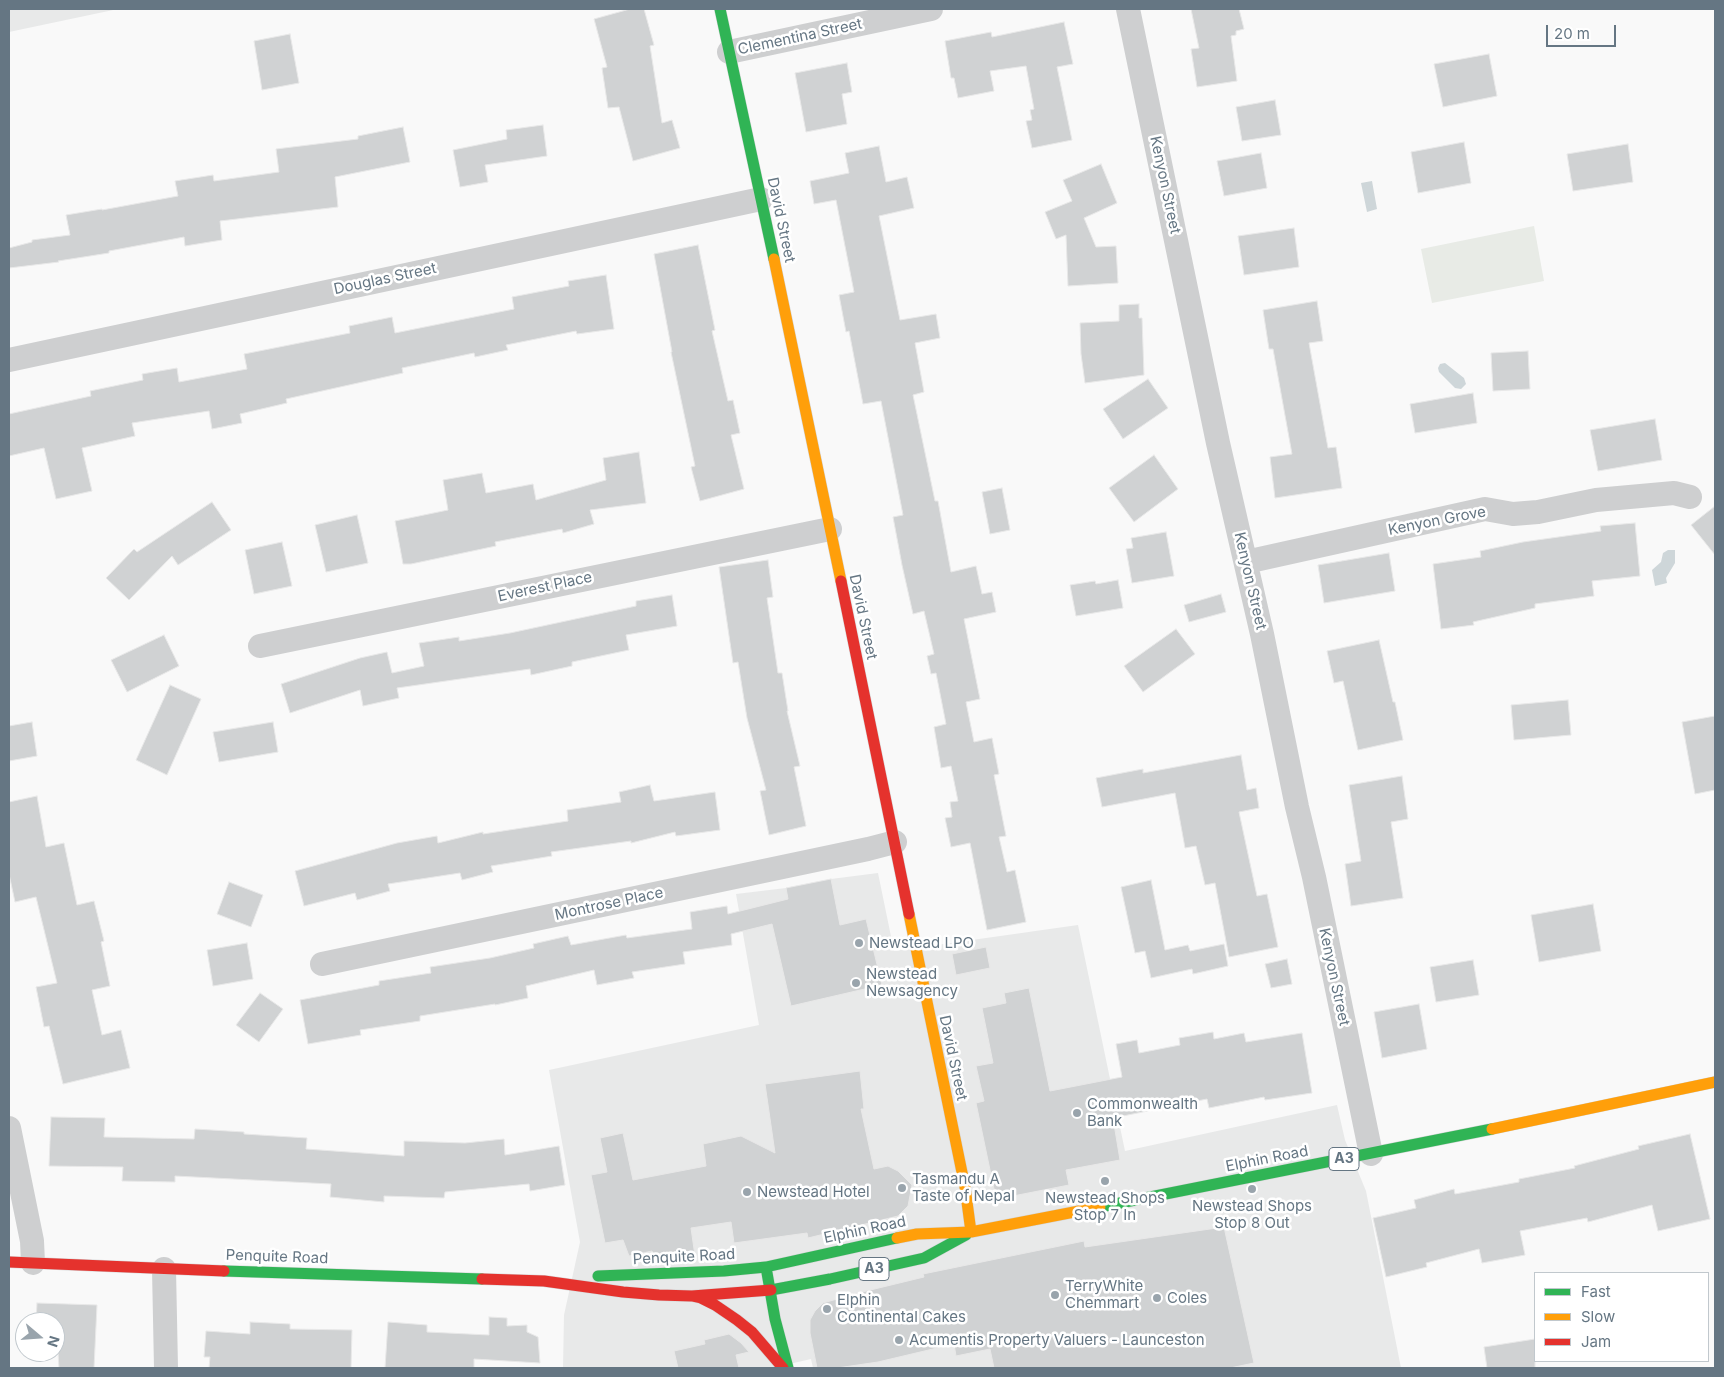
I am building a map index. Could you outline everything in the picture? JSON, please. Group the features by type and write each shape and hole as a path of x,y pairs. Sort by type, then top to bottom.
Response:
{"main road":[{"name":"David Street","path":"720,9 895,842 965,1188 971,1232"},
{"name":"Elphin Road","path":"766,1267 918,1234 971,1232 1370,1154 1715,1082"},
{"name":"Elphin Road","path":"771,1290 924,1258 971,1232"},
{"name":"Penquite Road","path":"9,1262 544,1281 766,1267"},
{"path":"766,1267 788,1368"},
{"name":"Penquite Road","path":"544,1281 623,1292 692,1296 771,1290"},
{"path":"692,1296 715,1304 738,1320 752,1332 783,1368"}],"street":[{"name":"Clementina Street","path":"728,52 931,9"},
{"name":"Kenyon Street","path":"1128,9 1217,437 1281,722 1297,807 1314,877 1370,1154"},
{"name":"Douglas Street","path":"9,360 761,199"},
{"name":"Kenyon Grove","path":"1246,562 1485,509 1513,514 1538,512 1596,500 1674,493 1690,497"},
{"name":"Everest Place","path":"260,646 830,529"},
{"name":"Montrose Place","path":"322,964 895,842"},
{"path":"9,1128 31,1234 33,1263"},
{"path":"164,1269 166,1368"}],"shaded area":[{"path":"9,9 118,9 9,32"},
{"path":"1372,181 1377,209 1367,212 1361,183"},
{"path":"1534,226 1544,281 1432,303 1421,249"},
{"path":"1445,363 1464,378 1466,384 1461,389 1455,388 1439,372 1440,364"},
{"path":"1668,550 1675,550 1675,563 1666,578 1667,583 1655,586 1652,570 1661,562 1663,553"},
{"path":"878,873 894,951 1078,925 1125,1151 1337,1105 1345,1140 1366,1191 1401,1368 813,1368 811,1359 772,1368 563,1368 564,1315 580,1242 549,1070 759,1025 736,894"}],"building":[{"path":"630,9 644,9 654,45 650,46 662,123 672,120 680,148 633,161 619,107 608,108 602,68 607,67 594,19"},
{"path":"1191,9 1239,9 1244,29 1236,31 1236,35 1231,36 1237,81 1197,87 1191,49 1199,48"},
{"path":"1064,22 1073,64 1057,67 1072,140 1032,148 1026,121 1032,120 1030,110 1034,109 1026,66 990,71 994,91 958,98 954,78 951,78 945,41 991,32 992,37"},
{"path":"290,34 299,83 262,90 254,41"},
{"path":"1489,54 1497,96 1443,107 1434,64"},
{"path":"847,63 852,92 842,94 847,124 806,132 795,73"},
{"path":"1275,100 1281,135 1242,141 1236,107"},
{"path":"543,125 547,156 485,165 488,182 460,187 453,150 507,139 506,130"},
{"path":"403,127 410,162 335,177 338,207 220,221 222,240 185,246 184,237 59,262 9,268 9,248 32,242 32,240 70,235 66,215 178,196 175,181 213,175 214,181 279,172 276,149 358,139 358,136"},
{"path":"1464,142 1471,183 1418,193 1411,152"},
{"path":"1628,144 1633,182 1573,191 1567,154"},
{"path":"879,146 886,182 907,177 914,208 879,216 900,320 936,314 940,338 915,343 924,392 913,395 935,501 938,501 951,572 976,566 982,594 992,592 996,612 964,619 980,699 966,702 974,742 992,738 999,774 994,775 1006,836 999,837 1007,872 1015,870 1026,922 987,930 970,843 951,847 945,818 952,817 950,802 958,801 951,766 941,768 934,727 946,724 936,673 931,674 927,656 934,654 924,611 913,614 902,565 893,517 903,515 881,401 863,404 849,331 846,332 839,295 854,292 836,200 814,204 810,181 849,173 845,153"},
{"path":"1261,153 1267,188 1224,196 1217,161"},
{"path":"1101,164 1117,203 1084,218 1096,247 1116,246 1118,283 1068,286 1066,235 1056,239 1045,212 1072,201 1063,180"},
{"path":"1294,228 1299,267 1244,275 1238,236"},
{"path":"698,245 715,330 712,331 728,401 733,400 740,433 731,435 744,489 700,501 691,467 695,466 671,352 654,254"},
{"path":"606,275 614,329 577,334 576,331 506,345 508,350 475,357 474,353 402,368 403,373 286,399 287,403 240,414 242,423 212,429 209,411 132,423 135,436 82,448 92,491 56,499 44,448 9,456 9,414 91,396 90,391 143,380 142,374 177,368 179,382 247,369 244,354 350,333 349,326 392,317 395,333 514,309 512,297 569,286 568,281"},
{"path":"1317,301 1323,341 1309,343 1328,448 1336,447 1342,488 1275,498 1270,457 1292,454 1273,349 1269,349 1263,310"},
{"path":"1139,304 1139,318 1142,318 1144,375 1085,383 1081,354 1080,323 1119,321 1119,305"},
{"path":"1528,351 1530,389 1493,391 1491,353"},
{"path":"1148,379 1168,408 1123,439 1103,409"},
{"path":"1473,393 1477,423 1415,433 1410,404"},
{"path":"1655,419 1662,460 1598,471 1590,430"},
{"path":"639,452 646,503 590,510 594,524 563,533 562,529 495,542 496,546 411,564 403,564 395,521 448,510 443,480 482,473 486,493 533,484 536,500 606,480 603,458"},
{"path":"1154,455 1178,489 1134,522 1109,488"},
{"path":"1002,488 1010,530 990,534 982,492"},
{"path":"212,502 231,530 178,565 172,556 129,600 106,578 134,549 137,552"},
{"path":"1715,506 1715,555 1691,525"},
{"path":"357,515 368,563 326,572 315,525"},
{"path":"1635,523 1640,576 1592,581 1594,596 1535,604 1535,608 1473,622 1474,625 1441,629 1433,564 1481,557 1480,551 1523,542 1601,531 1600,526"},
{"path":"1166,532 1174,576 1132,583 1126,549 1133,548 1131,538"},
{"path":"282,542 292,586 254,594 245,550"},
{"path":"1389,553 1395,591 1324,603 1318,565"},
{"path":"768,560 773,597 767,598 778,673 782,673 787,711 800,766 794,767 806,826 769,835 760,791 766,790 747,718 738,662 733,663 719,567"},
{"path":"1118,580 1123,608 1076,616 1070,585 1095,581 1096,584"},
{"path":"1221,594 1226,612 1189,622 1184,605"},
{"path":"672,595 677,626 626,635 629,650 572,662 572,666 531,675 530,669 397,688 399,698 363,706 360,690 290,713 281,684 360,658 387,652 392,673 424,666 419,643 459,637 459,641 510,633 636,606 636,601"},
{"path":"1176,629 1195,654 1143,692 1124,666"},
{"path":"164,635 179,666 127,692 111,660"},
{"path":"1379,640 1403,740 1358,750 1343,681 1334,683 1327,651"},
{"path":"170,685 201,699 167,775 136,760"},
{"path":"1568,700 1571,735 1514,740 1511,705"},
{"path":"1715,716 1715,790 1695,794 1682,722"},
{"path":"32,722 37,756 9,761 9,726"},
{"path":"273,722 278,752 219,762 213,732"},
{"path":"1241,755 1247,790 1256,788 1259,808 1239,812 1257,896 1267,894 1278,947 1229,957 1215,883 1205,885 1196,846 1185,848 1175,793 1102,807 1096,778 1143,769 1143,773"},
{"path":"1402,776 1408,819 1391,822 1403,898 1351,906 1345,864 1361,861 1349,785"},
{"path":"650,785 654,801 715,792 720,830 676,836 675,832 631,843 631,841 551,852 552,856 491,866 493,872 462,880 460,873 388,884 390,891 357,900 355,893 304,906 295,871 397,843 437,836 438,843 483,832 483,834 568,821 567,810 621,802 619,792"},
{"path":"37,796 46,847 64,843 77,905 94,901 104,941 101,942 110,986 92,990 102,1035 121,1030 130,1068 63,1084 49,1026 44,1027 36,987 57,983 36,897 15,902 9,874 9,802"},
{"path":"831,879 840,925 866,919 882,985 791,1006 772,924 731,934 732,945 683,952 685,964 632,972 634,978 597,985 594,970 526,986 528,998 420,1016 420,1021 360,1030 361,1035 308,1044 300,1000 379,985 379,981 431,973 430,967 490,958 534,948 533,944 568,936 571,945 626,935 627,938 692,929 690,912 727,906 728,914 788,899 786,888"},
{"path":"1151,880 1165,950 1188,945 1190,951 1224,944 1228,966 1193,974 1192,969 1151,978 1145,951 1135,953 1121,887"},
{"path":"229,882 263,895 251,927 217,914"},
{"path":"1593,904 1601,951 1539,962 1531,915"},
{"path":"247,943 253,979 213,986 207,950"},
{"path":"986,947 990,968 956,975 952,954"},
{"path":"1287,959 1292,984 1271,988 1265,964"},
{"path":"1473,960 1479,995 1436,1002 1430,967"},
{"path":"1029,988 1050,1091 1122,1077 1116,1044 1137,1040 1139,1053 1180,1045 1179,1038 1213,1032 1214,1039 1244,1033 1246,1042 1302,1033 1312,1093 1265,1100 1264,1097 1209,1108 1207,1099 1113,1118 1120,1160 1066,1170 1069,1185 1008,1197 994,1189 976,1103 984,1101 976,1066 993,1063 982,1008 1006,1003 1004,993"},
{"path":"260,993 283,1009 259,1042 236,1025"},
{"path":"1419,1004 1427,1049 1382,1058 1374,1012"},
{"path":"860,1071 864,1109 861,1109 874,1169 888,1166 898,1171 912,1185 908,1206 898,1216 808,1238 807,1233 734,1243 731,1222 691,1228 695,1256 654,1257 652,1251 629,1256 623,1240 605,1243 591,1175 607,1172 600,1138 623,1133 633,1180 706,1166 703,1144 741,1136 775,1153 765,1084"},
{"path":"51,1117 105,1118 104,1137 194,1139 195,1129 244,1132 244,1134 307,1138 306,1149 404,1156 404,1141 465,1143 504,1139 505,1155 559,1146 565,1185 530,1191 529,1184 445,1192 444,1198 384,1196 384,1202 330,1197 331,1184 175,1176 175,1182 122,1181 123,1167 49,1166"},
{"path":"1690,1134 1710,1219 1658,1231 1652,1205 1588,1222 1587,1218 1520,1231 1525,1255 1482,1263 1479,1249 1426,1263 1427,1267 1386,1277 1373,1218 1416,1208 1414,1200 1454,1189 1455,1194 1519,1182 1519,1179 1575,1168 1574,1166 1639,1149 1638,1146"},
{"path":"1224,1227 1254,1363 1230,1368 994,1368 990,1349 956,1356 954,1344 878,1362 837,1368 817,1368 810,1333 810,1320 823,1303 924,1277 923,1274 1084,1241 1085,1247"},
{"path":"37,1303 97,1305 94,1368 59,1368 59,1362 65,1362 65,1312 37,1312"},
{"path":"489,1317 507,1318 507,1326 527,1325 527,1332 538,1337 540,1363 474,1359 474,1368 385,1368 388,1322 427,1325 427,1332 489,1335"},
{"path":"250,1322 290,1324 290,1329 352,1330 351,1368 209,1368 210,1357 204,1357 206,1331 250,1334"},
{"path":"729,1334 749,1352 736,1355 739,1368 678,1368 674,1351 705,1344 704,1340"},
{"path":"1534,1339 1535,1368 1487,1368 1484,1347"}],"traffic: fast":[{"path":"720,9 774,259"},
{"path":"1100,1207 1492,1129"},
{"path":"771,1290 924,1258 966,1235"},
{"path":"788,1368 775,1319 766,1267 897,1238"},
{"path":"598,1276 724,1271 766,1267"},
{"path":"224,1271 482,1279"}],"traffic: slow":[{"path":"774,259 841,581"},
{"path":"909,914 965,1187 971,1232"},
{"path":"1492,1129 1715,1082"},
{"path":"897,1238 917,1234 971,1232 1100,1207"}],"traffic: jam":[{"path":"841,581 909,914"},
{"path":"9,1262 224,1271"},
{"path":"482,1279 544,1281 659,1295 692,1296 771,1290"},
{"path":"692,1296 715,1305 737,1320 752,1332 783,1368"}],"place":[{"name":"Newstead LPO","path":"859,943"},
{"name":"Newstead Newsagency","path":"856,983"},
{"name":"Commonwealth Bank","path":"1077,1113"},
{"name":"Newstead Shops Stop 7 In","path":"1105,1181"},
{"name":"Tasmandu A Taste of Nepal","path":"902,1188"},
{"name":"Newstead Shops Stop 8 Out","path":"1252,1189"},
{"name":"Newstead Hotel","path":"747,1192"},
{"name":"TerryWhite Chemmart","path":"1055,1295"},
{"name":"Coles","path":"1157,1298"},
{"name":"Elphin Continental Cakes","path":"827,1309"},
{"name":"Acumentis Property Valuers - Launceston","path":"899,1340"}]}
